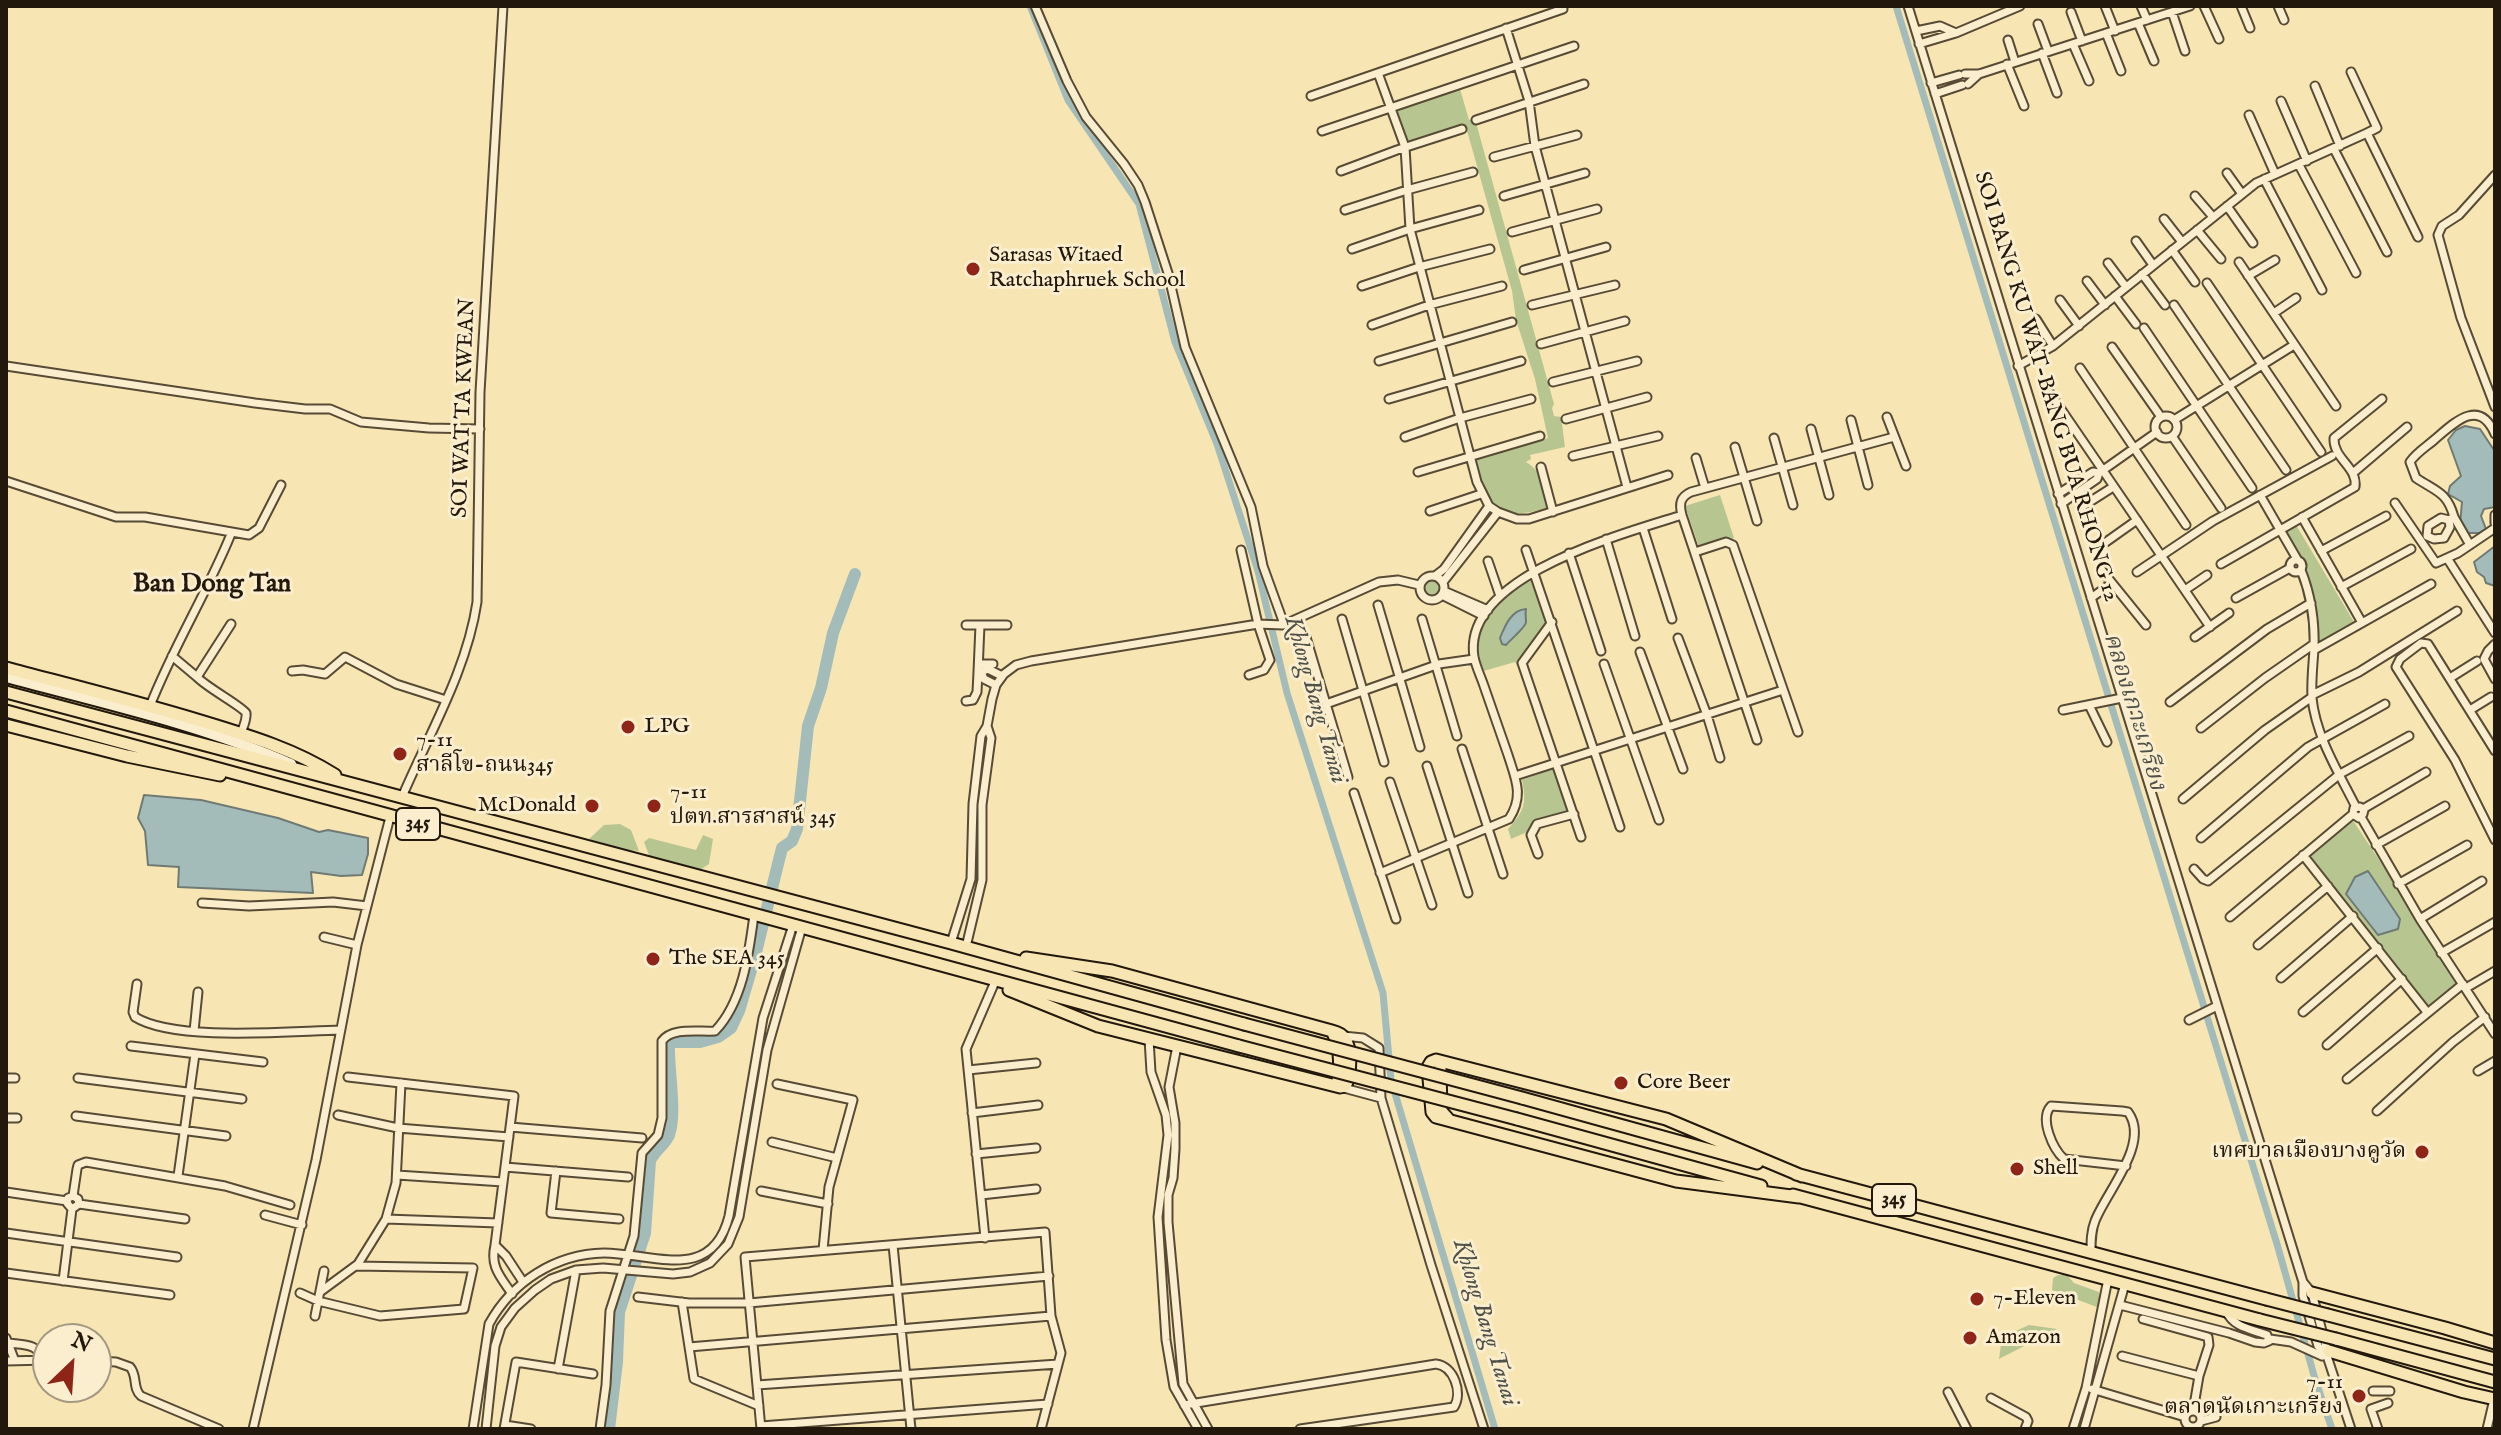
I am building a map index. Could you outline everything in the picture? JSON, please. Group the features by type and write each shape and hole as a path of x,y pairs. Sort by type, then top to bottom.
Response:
{"main road":[{"path":"6,668 241,733 300,754 345,781"},
{"name":"345","path":"6,677 238,744 305,771"},
{"name":"345","path":"6,692 951,943 1802,1176 2495,1359"},
{"name":"345","path":"6,711 1111,1012 2495,1382"},
{"path":"6,725 178,768 288,787"},
{"path":"957,969 1106,1028 1325,1084 1340,1087 1347,1084 1350,1072 1347,1041 1338,1033 1112,971 972,949"},
{"path":"1131,994 1118,985 1117,980 1121,977 1136,978"},
{"path":"1106,1028 1100,1018 1111,1012"},
{"path":"1325,1084 1338,1080 1338,1033"},
{"path":"1799,1197 1676,1181 1450,1121 1441,1111 1439,1071 1443,1066 1454,1064 1666,1119 1802,1176"},
{"path":"1645,1132 1656,1133 1662,1126 1660,1120 1647,1115"},
{"path":"1656,1175 1671,1176 1675,1171 1672,1165 1660,1159"},
{"path":"2312,1293 2495,1343"},
{"path":"2467,1352 2472,1335"},
{"path":"2328,1355 2494,1399"},
{"path":"2475,1395 2477,1378"}],"street":[{"name":"SOI WAT TA KWEAN","path":"402,797 446,700 467,644 477,602 487,251 503,6"},
{"path":"1035,6 1086,117 1124,164 1142,193 1168,273 1185,347 1251,507 1263,566 1281,624"},
{"name":"SOI BANG KU WAT-BANG BUA RHONG 12","path":"1908,6 2214,1007 2303,1282 2303,1296 2318,1346 2328,1355"},
{"path":"1919,44 1956,33 2020,6"},
{"path":"2105,6 2121,71"},
{"path":"2141,6 2147,20"},
{"path":"1935,94 1965,84 1979,74 2190,6"},
{"path":"2204,6 2219,39"},
{"path":"2241,6 2250,28"},
{"path":"2278,6 2284,20"},
{"path":"1311,96 1563,9"},
{"path":"2177,9 2185,51"},
{"path":"2071,12 2089,81"},
{"path":"2138,23 2154,61"},
{"path":"2038,24 2057,93"},
{"path":"1916,31 1940,26 1956,33"},
{"path":"1506,28 1529,101 1535,146 1627,487"},
{"path":"2008,40 2011,63 2024,106"},
{"path":"1322,131 1574,46"},
{"path":"2018,366 2053,346 2264,179 2377,128 2351,72"},
{"path":"1378,73 1405,147 1410,229 1419,267 1481,494 1489,506 1517,519 1529,519 1668,475"},
{"path":"1931,83 1962,74 1979,74"},
{"path":"1476,120 1584,84"},
{"path":"2315,86 2337,147 2387,252"},
{"path":"2281,101 2303,163 2356,273"},
{"path":"2249,115 2275,174"},
{"path":"1341,171 1462,129"},
{"path":"2367,133 2418,237"},
{"path":"1494,157 1577,135"},
{"path":"1345,210 1473,172"},
{"path":"1504,196 1585,173"},
{"path":"2227,173 2242,194"},
{"path":"2495,175 2459,215 2442,226 2438,235 2461,318 2495,407"},
{"path":"2264,179 2322,290"},
{"path":"2195,196 2213,217"},
{"path":"2227,206 2253,243"},
{"path":"1512,232 1597,209"},
{"path":"1352,249 1479,210"},
{"path":"2164,219 2182,242"},
{"path":"2197,230 2221,259"},
{"path":"2136,241 2153,265"},
{"path":"1524,270 1606,247"},
{"path":"1362,286 1419,267 1490,249"},
{"path":"2172,250 2195,282"},
{"path":"2248,276 2275,260"},
{"path":"2239,262 2336,406"},
{"path":"2108,263 2126,287"},
{"path":"2142,274 2170,305 2230,385 2286,470"},
{"path":"2087,281 2105,305"},
{"path":"2207,283 2321,452"},
{"path":"1532,305 1615,285"},
{"path":"1372,325 1429,305 1502,286"},
{"path":"2115,296 2140,326 2252,488"},
{"path":"2274,313 2296,298"},
{"path":"2060,300 2079,326"},
{"path":"2036,319 2053,346"},
{"path":"1541,344 1625,321"},
{"path":"1379,361 1512,322"},
{"path":"2174,420 2294,345"},
{"path":"2112,347 2161,417"},
{"path":"1389,399 1521,361"},
{"path":"1553,382 1637,361"},
{"path":"6,366 255,403 330,409 361,422 480,429"},
{"path":"2080,368 2186,525"},
{"path":"2050,393 2101,472 2210,627"},
{"path":"1566,419 1647,397"},
{"path":"1405,437 1531,399"},
{"path":"2221,564 2355,487 2353,473 2337,453 2334,438 2382,399"},
{"path":"2495,434 2484,418 2469,415 2451,425 2410,462 2416,478 2449,500 2452,519 2444,538 2495,633"},
{"path":"2168,416 2174,420 2177,427 2172,436 2165,438 2157,432 2156,422 2161,417 2168,416"},
{"path":"1887,417 1906,466"},
{"path":"1851,420 1868,485"},
{"path":"2353,473 2407,427"},
{"path":"1811,429 1829,495"},
{"path":"2061,504 2157,432"},
{"path":"1418,472 1540,436"},
{"path":"1573,456 1658,436"},
{"path":"2172,436 2221,508"},
{"path":"1757,740 1680,506 1685,495 1705,488 1894,437"},
{"path":"1774,438 1793,505"},
{"path":"1735,447 1757,521"},
{"path":"2137,572 2213,521 2332,456"},
{"path":"1696,458 1705,488"},
{"path":"1541,467 1553,512"},
{"path":"2058,494 2093,472 2101,472"},
{"path":"6,481 116,517 145,517 249,535 259,528 281,485"},
{"path":"2080,508 2113,487"},
{"path":"1430,511 1481,494"},
{"path":"2260,495 2297,559 2303,564 2301,570 2311,603 2314,647 2312,696 2323,737 2358,812 2398,884 2441,953 2489,1018 2495,1034"},
{"path":"2395,503 2438,563 2495,526 2495,515"},
{"path":"1489,506 1457,558 1443,582 1443,593 1438,599 1429,600 1421,594 1419,585 1425,577 1435,576 1457,558 1498,512"},
{"path":"1380,873 1509,819 1515,810 1519,800 1515,776 1474,659 1477,633 1486,613 1500,596 1569,553 1682,515"},
{"path":"2321,551 2386,516"},
{"path":"2302,517 2361,621"},
{"path":"2444,538 2427,536 2427,529 2441,518 2452,519"},
{"path":"2452,519 2470,545"},
{"path":"2106,542 2137,520"},
{"path":"1643,528 1672,619"},
{"path":"150,706 214,576 231,534"},
{"path":"1606,539 1635,636"},
{"path":"1695,552 1726,542 1733,545 1798,732"},
{"path":"2341,587 2411,549"},
{"path":"1241,550 1270,664 1264,670 1249,675"},
{"path":"1526,550 1620,827"},
{"path":"1569,553 1601,651"},
{"path":"2290,568 2291,562 2297,559"},
{"path":"1488,561 1500,596"},
{"path":"2100,568 2146,625"},
{"path":"2290,568 2295,572 2301,570"},
{"path":"2236,598 2290,568"},
{"path":"2185,590 2207,575"},
{"path":"1435,576 1443,582"},
{"path":"951,943 971,879 977,805 991,738 987,726 996,685 1016,665 1260,624 1281,624 1379,582 1388,580 1419,585"},
{"path":"2091,598 2112,583"},
{"path":"2201,728 2265,678 2314,647 2431,584"},
{"path":"1443,593 1486,613"},
{"path":"2170,702 2267,629 2311,603"},
{"path":"1378,605 1420,747"},
{"path":"2183,799 2265,730 2312,696 2359,672 2457,611"},
{"path":"2195,637 2229,613"},
{"path":"1342,619 1384,762"},
{"path":"1422,619 1457,736"},
{"path":"1552,622 1522,663 1581,837"},
{"path":"197,677 231,624"},
{"path":"966,625 1007,625"},
{"path":"966,701 973,700 977,692 980,625"},
{"path":"1306,637 1348,777"},
{"path":"1678,638 1720,758"},
{"path":"2493,745 2431,648 2421,643 2397,662 2396,667 2455,760 2495,840"},
{"path":"2495,644 2484,659 2495,679"},
{"path":"1640,652 1683,769"},
{"path":"172,656 203,685 246,713 241,733"},
{"path":"292,671 325,674 345,657 396,684 446,700"},
{"path":"1326,704 1436,665 1474,659"},
{"path":"2450,678 2477,661"},
{"path":"979,669 993,664"},
{"path":"1604,664 1659,820"},
{"path":"979,669 988,669 1002,676"},
{"path":"979,669 984,679 996,685"},
{"path":"1515,776 1783,690"},
{"path":"2470,710 2491,697"},
{"path":"2063,710 2119,699"},
{"path":"2201,838 2274,774 2323,737 2385,704"},
{"path":"2089,705 2107,742"},
{"path":"2194,869 2208,881 2340,774 2409,736"},
{"path":"1462,749 1503,874"},
{"path":"1427,766 1468,893"},
{"path":"2230,917 2358,812 2426,772"},
{"path":"1390,782 1432,905"},
{"path":"1354,793 1396,919"},
{"path":"972,949 982,880 977,805"},
{"path":"2376,845 2445,806"},
{"path":"1538,854 1531,835 1537,824 1574,814"},
{"path":"253,1429 302,1225 297,1207 340,1030 357,945 390,817"},
{"path":"2398,884 2467,845"},
{"path":"2303,855 2427,1012"},
{"path":"971,879 982,880"},
{"path":"2420,919 2482,881"},
{"path":"2258,945 2328,886"},
{"path":"202,903 249,906 333,902 367,906"},
{"path":"600,1429 610,1311 626,1269 635,1225 642,1153 660,1132 662,1041 672,1033 715,1031 723,1022 732,1007 756,915"},
{"path":"2281,978 2353,916"},
{"path":"2441,953 2495,922"},
{"path":"473,1429 489,1324 523,1282 547,1266 570,1258 603,1253 675,1261 692,1259 715,1245 725,1229 738,1169 760,1028 798,926"},
{"path":"486,1429 495,1346 501,1327 515,1308 535,1290 551,1279 576,1270 626,1269 673,1274 702,1268 723,1252 739,1217 767,1050 798,926"},
{"path":"324,937 357,945"},
{"path":"2303,1012 2378,948"},
{"path":"2347,1079 2427,1012 2465,986 2495,971"},
{"path":"2327,1045 2402,979"},
{"path":"137,984 135,1017 144,1022 194,1031 239,1033 340,1030"},
{"path":"985,1238 966,1049 994,984"},
{"path":"194,1031 198,992"},
{"path":"2189,1020 2214,1007"},
{"path":"2377,1111 2453,1042 2489,1018"},
{"path":"1338,1033 1363,1038 1379,1048 1381,1098 1484,1429"},
{"path":"1149,1038 1151,1072 1166,1115 1168,1135 1164,1194 1183,1384 1208,1429"},
{"path":"131,1046 263,1062"},
{"path":"1177,1046 1169,1087 1175,1123 1173,1178 1164,1194 1158,1217 1168,1362 1174,1387 1198,1429"},
{"path":"178,1176 195,1054"},
{"path":"2478,1071 2495,1061"},
{"path":"968,1070 1036,1063"},
{"path":"348,1077 514,1096 492,1258 512,1294"},
{"path":"6,1078 15,1078"},
{"path":"78,1078 242,1099"},
{"path":"319,1296 356,1266 386,1219 397,1175 401,1083"},
{"path":"777,1084 853,1100 829,1187 823,1250"},
{"path":"1157,1089 1169,1087"},
{"path":"1340,1087 1381,1098"},
{"path":"972,1113 1038,1105"},
{"path":"2091,1252 2094,1223 2126,1166 2133,1136 2132,1120 2128,1112 2051,1106 2047,1109 2049,1134 2064,1159 2126,1166"},
{"path":"338,1115 398,1128 509,1137"},
{"path":"76,1116 226,1136"},
{"path":"6,1118 17,1118"},
{"path":"510,1127 642,1138"},
{"path":"772,1142 837,1158"},
{"path":"976,1154 1036,1148"},
{"path":"70,1199 78,1165 86,1162 225,1186 297,1207"},
{"path":"505,1167 628,1177"},
{"path":"556,1171 551,1213 619,1219"},
{"path":"397,1175 503,1182"},
{"path":"981,1195 1036,1189"},
{"path":"761,1191 828,1204"},
{"path":"6,1192 78,1199 63,1281"},
{"path":"76,1207 185,1219"},
{"path":"265,1215 302,1225"},
{"path":"386,1219 498,1223"},
{"path":"1041,1429 1048,1404 1061,1353 1051,1316 1045,1232 745,1257 761,1428 1048,1404"},
{"path":"6,1233 177,1257"},
{"path":"495,1245 523,1282"},
{"path":"893,1245 911,1429"},
{"path":"300,1293 380,1316 464,1309 473,1268 356,1266"},
{"path":"558,1369 576,1270"},
{"path":"315,1316 324,1271"},
{"path":"6,1273 170,1295"},
{"path":"638,1297 682,1302 749,1303 1049,1276"},
{"path":"2073,1429 2086,1388 2108,1279"},
{"path":"2303,1282 2312,1293 2351,1429"},
{"path":"2084,1429 2125,1284"},
{"path":"682,1302 694,1379 759,1406"},
{"path":"2120,1305 2255,1342 2264,1343 2270,1339"},
{"path":"2226,1311 2238,1325 2270,1339 2291,1342 2328,1355"},
{"path":"1165,1315 1175,1314"},
{"path":"689,1347 1051,1316"},
{"path":"2143,1319 2208,1337 2209,1345 2199,1376 2193,1411 2185,1417"},
{"path":"32,1346 7,1340 10,1361 32,1360"},
{"path":"2122,1356 2199,1376"},
{"path":"112,1362 130,1367 141,1396 219,1429"},
{"path":"531,1429 505,1427 516,1362 593,1374"},
{"path":"757,1385 1058,1364"},
{"path":"1184,1405 1436,1364 1447,1367 1452,1373 1458,1398 1454,1407 1300,1429"},
{"path":"2086,1388 2185,1417"},
{"path":"2373,1391 2390,1391"},
{"path":"1948,1392 1967,1429"},
{"path":"1991,1398 2026,1417 2026,1425"},
{"path":"2487,1429 2494,1399"},
{"path":"2378,1429 2371,1409 2388,1403"},
{"path":"2193,1411 2197,1412 2201,1421"},
{"path":"2185,1417 2192,1428 2201,1421 2216,1417"}],"green space":[{"path":"1460,89 1469,120 1475,119 1554,404 1554,416 1561,417 1565,447 1530,455 1531,459 1526,462 1540,476 1549,507 1532,512 1506,512 1497,507 1484,488 1476,457 1548,438 1535,379 1516,320 1512,291 1468,134 1465,129 1407,144 1397,109"},
{"path":"1720,495 1734,538 1700,550 1685,506"},
{"path":"2296,525 2354,622 2317,644 2304,566 2295,559 2281,533"},
{"path":"1432,576 1441,579 1444,588 1441,597 1432,600 1423,597 1420,588 1423,579"},
{"path":"1529,576 1548,628 1519,668 1515,662 1480,672 1476,642 1480,629 1506,595"},
{"path":"1556,768 1571,813 1511,839 1508,829 1521,812 1524,801 1522,780"},
{"path":"2348,819 2354,822 2462,985 2425,1015 2302,858"},
{"path":"620,824 631,830 639,851 618,849 589,839 604,825"},
{"path":"703,835 713,839 709,864 700,870 650,858 644,842 649,838 696,850"},
{"path":"2067,1275 2074,1283 2099,1292 2102,1309 2052,1290 2053,1278"},
{"path":"2029,1325 2057,1329 1999,1359 2002,1337"}],"water":[{"path":"2465,426 2480,429 2494,450 2495,507 2484,509 2481,516 2486,529 2479,533 2467,533 2460,524 2462,502 2448,494 2450,486 2461,476 2448,440 2456,430"},
{"path":"2495,546 2495,586 2486,583 2474,562"},
{"path":"1526,609 1524,627 1506,645 1502,644 1500,638 1509,619 1516,612"},
{"path":"144,795 201,800 278,818 319,832 328,830 368,838 368,854 362,875 311,872 313,893 178,887 179,867 148,865 145,831 138,818"},
{"path":"2368,871 2400,919 2398,929 2378,935 2346,894 2355,877"}],"waterway":[{"name":"Khlong Bang Tanai","path":"1030,6 1068,100 1139,204 1175,342 1217,444 1258,571 1287,693 1383,993 1391,1080 1495,1429"},
{"name":"คลองเกาะเกรียง","path":"1896,6 2332,1429"},
{"path":"609,1429 619,1312 645,1233 650,1161 667,1139 671,1126 669,1045 672,1042 700,1042 718,1037 731,1028 739,1011 782,848 792,841 797,829 808,726 821,688 833,633 855,574"}],"place":[{"name":"Sarasas Witaed Ratchaphruek School","path":"973,269"},
{"name":"LPG","path":"628,727"},
{"name":"7-11 สาลีโข-ถนน345","path":"400,754"},
{"name":"McDonald","path":"592,806"},
{"name":"7-11 ปตท.สารสาสน์ 345","path":"654,806"},
{"name":"The SEA 345","path":"653,959"},
{"name":"Core Beer","path":"1621,1083"},
{"name":"เทศบาลเมืองบางคูวัด","path":"2422,1152"},
{"name":"Shell","path":"2017,1169"},
{"name":"7-Eleven","path":"1977,1299"},
{"name":"Amazon","path":"1970,1338"},
{"name":"7-11 ตลาดนัดเกาะเกรียง","path":"2359,1396"}],"district":[{"name":"Ban Dong Tan","path":"212,586"}]}
